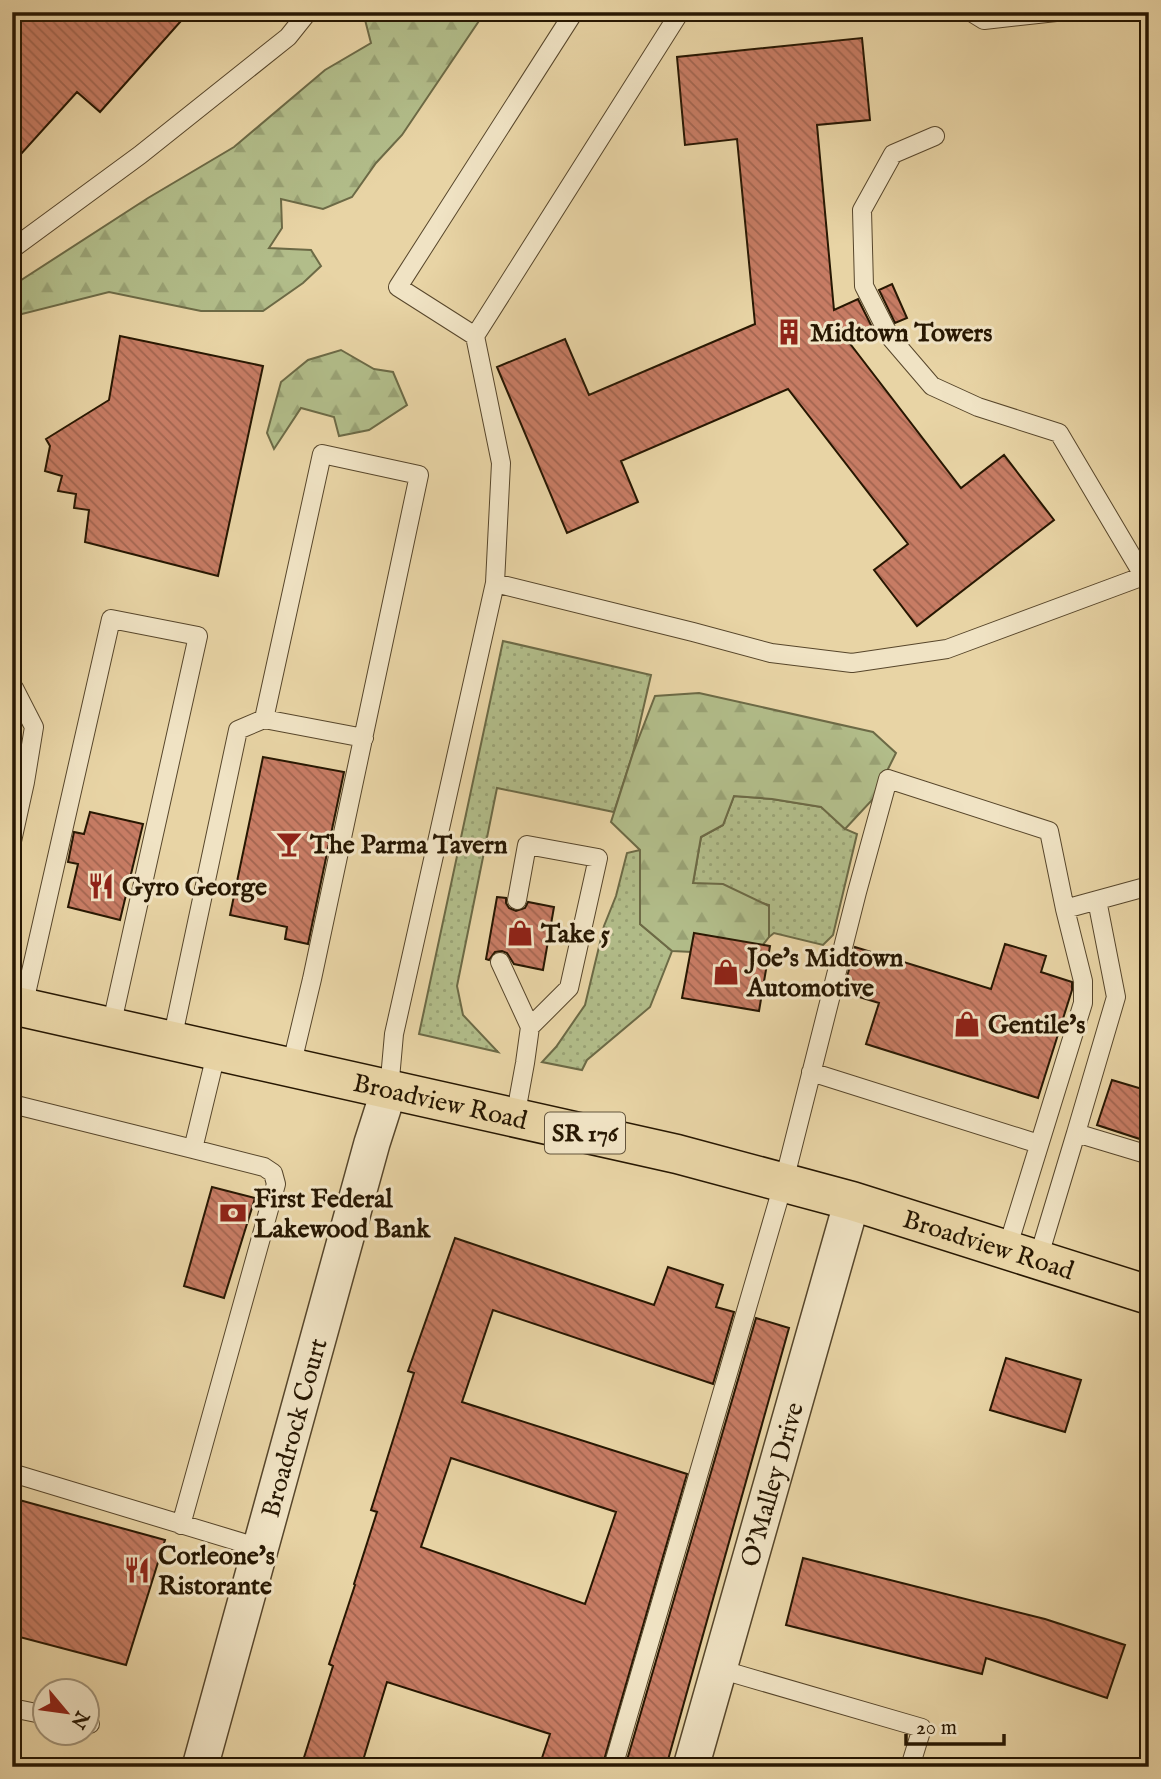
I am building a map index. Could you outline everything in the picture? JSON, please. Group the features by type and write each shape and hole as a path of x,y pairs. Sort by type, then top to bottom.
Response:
{"main road":[{"name":"Broadview Road","path":"18,1006 677,1154 784,1181 1149,1295"}],"street":[{"name":"Broadrock Court","path":"200,1767 372,1143 389,1090"},
{"name":"O'Malley Drive","path":"691,1767 852,1201"}],"lane":[{"path":"12,249 140,155 235,80 288,37 308,12"},
{"path":"475,335 398,287 573,12"},
{"path":"389,1090 394,1034 495,583 501,463 475,335 680,12"},
{"path":"971,12 984,20 1056,12"},
{"path":"495,583 771,653 852,663 947,649 1146,575 1059,433 978,407 932,386 890,337 864,286 862,210 893,154 935,136"},
{"path":"264,719 321,454 419,475 291,1067"},
{"path":"18,1006 111,619 198,636 111,1027"},
{"path":"12,841 34,727 14,688"},
{"path":"172,1041 238,730 264,719 364,738"},
{"path":"613,1767 784,1181 888,779 1049,831 1083,981 1083,1003 1039,1144 1022,1254"},
{"path":"517,900 527,845 598,858 569,988 530,1027"},
{"path":"1065,909 1149,886"},
{"path":"1022,1254 1076,1133 1116,997 1097,900"},
{"path":"500,962 530,1027 515,1118"},
{"path":"192,1149 217,1051"},
{"path":"811,1072 1039,1144"},
{"path":"12,1104 264,1167 273,1173 276,1184 181,1525"},
{"path":"1076,1133 1149,1155"},
{"path":"12,1473 260,1548"},
{"path":"719,1669 922,1728 910,1767"},
{"path":"12,1708 32,1712"}],"green space":[{"path":"363,12 485,12 402,135 376,163 352,197 323,209 281,199 282,228 269,248 311,250 321,266 303,283 263,311 201,311 109,292 22,314 12,310 12,286 148,198 234,147 325,70 371,43"},
{"path":"341,350 374,369 393,372 407,405 369,430 339,436 334,417 301,408 274,449 267,433 281,382 308,360"},
{"path":"503,641 651,675 633,753 614,812 497,788 457,986 463,1015 498,1052 419,1034"},
{"path":"699,693 873,732 896,753 873,799 845,829 821,807 734,796 723,825 701,837 693,883 723,884 769,906 769,937 755,955 672,951 640,924 640,850 611,822 655,696"},
{"path":"734,796 822,807 845,829 857,834 833,935 823,945 774,933 769,937 769,905 693,883 701,837 723,825"},
{"path":"640,850 640,924 672,951 650,1007 587,1060 582,1070 542,1062 556,1047 585,1005 604,926 616,896 627,853"}],"building":[{"path":"12,12 189,12 100,112 77,92 12,164"},
{"name":"Midtown Towers","path":"862,38 870,120 817,125 834,310 858,299 874,331 848,341 961,488 1004,455 1054,520 917,626 874,570 908,544 788,389 621,461 638,502 567,533 497,367 565,339 589,395 755,324 737,139 685,145 677,57"},
{"path":"892,284 907,318 895,323 879,290"},
{"path":"120,336 263,366 218,576 85,542 89,510 74,508 76,494 58,491 62,476 45,471 50,446 46,439 109,400"},
{"name":"The Parma Tavern","path":"263,757 344,772 308,944 285,939 287,927 230,915"},
{"name":"Gyro George","path":"90,812 143,824 120,920 68,907 78,864 68,862 74,832 84,834"},
{"name":"Take 5","path":"497,897 506,898 509,908 516,911 525,908 528,902 554,907 543,970 514,964 507,953 502,951 495,952 489,960 486,959"},
{"name":"Joe's Midtown Automotive","path":"694,933 770,946 759,1011 682,998"},
{"name":"Gentile's","path":"1005,944 1046,956 1041,972 1072,982 1072,990 1038,1098 866,1044 879,1003 843,992 855,947 991,989"},
{"path":"1112,1080 1149,1091 1149,1142 1097,1125"},
{"path":"212,1187 255,1198 224,1298 184,1286"},
{"path":"455,1238 654,1305 668,1267 723,1285 716,1307 734,1312 713,1384 493,1310 462,1402 687,1474 602,1767 539,1767 550,1734 387,1682 361,1767 301,1767 333,1666 329,1664 377,1512 371,1510 414,1373 408,1371","holes":["451,1458 616,1512 585,1604 421,1547"]},
{"path":"756,1318 789,1328 666,1767 625,1767"},
{"path":"1006,1358 1081,1380 1065,1432 990,1410"},
{"path":"12,1498 165,1540 126,1665 12,1635"},
{"path":"803,1558 1045,1619 1125,1645 1107,1698 986,1658 982,1674 786,1625"}],"place":[{"name":"Midtown Towers","path":"789,332"},
{"name":"The Parma Tavern","path":"289,844"},
{"name":"Gyro George","path":"101,886"},
{"name":"Take 5","path":"520,933"},
{"name":"Joe's Midtown Automotive","path":"726,972"},
{"name":"Gentile's","path":"967,1024"},
{"name":"First Federal Lakewood Bank","path":"233,1213"},
{"name":"Corleone's Ristorante","path":"137,1570"}]}
